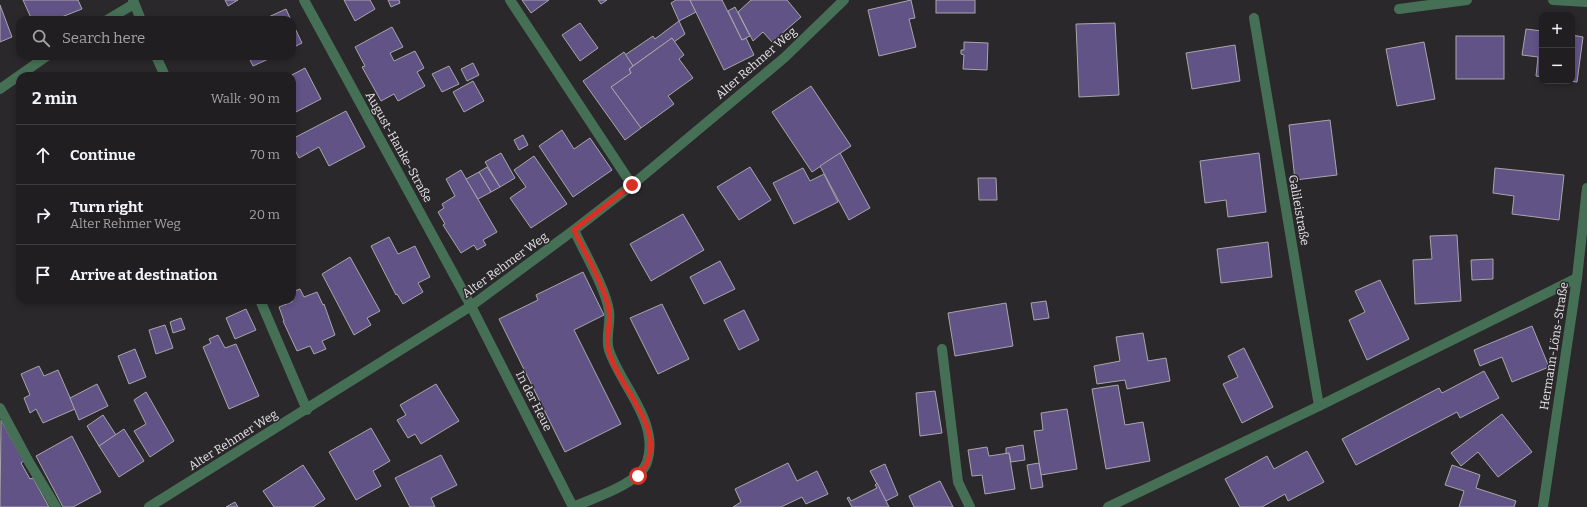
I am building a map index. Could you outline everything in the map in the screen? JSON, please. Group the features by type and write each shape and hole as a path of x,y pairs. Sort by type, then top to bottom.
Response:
{"street":[{"name":"August-Hanke-Straße","path":"304,0 471,306"},
{"path":"510,0 632,185"},
{"name":"Alter Rehmer Weg","path":"149,507 307,410 471,306 632,185 784,58 844,0"},
{"path":"1398,9 1467,0"},
{"path":"1553,0 1587,2"},
{"path":"113,16 134,2 139,16"},
{"name":"Galileistraße","path":"1254,18 1319,406"},
{"path":"24,72 41,60"},
{"path":"158,60 163,72"},
{"path":"0,89 16,78"},
{"name":"Hermann-Löns-Straße","path":"1543,507 1584,233 1587,188"},
{"path":"573,507 621,486 638,476 647,463 650,444 643,415 614,363 608,348 609,312 604,295 574,230"},
{"path":"1108,507 1319,406 1577,278"},
{"path":"262,304 307,410"},
{"name":"In der Heue","path":"471,306 573,507"},
{"path":"942,349 958,482 970,507"},
{"path":"0,408 29,462 56,507"}],"building":[{"path":"23,0 78,0 82,9 64,16 30,16"},
{"path":"225,0 238,0 228,6"},
{"path":"344,0 370,0 375,9 355,21"},
{"path":"388,0 399,0 400,3 391,7"},
{"path":"522,0 549,0 531,13"},
{"path":"598,0 607,0 601,4"},
{"path":"676,0 690,0 696,12 679,21 671,3"},
{"path":"690,0 722,0 742,40 746,38 754,55 724,70"},
{"path":"751,0 787,0 801,17 772,42 763,32 753,41 738,12"},
{"path":"911,0 915,18 909,19 916,47 879,56 868,10"},
{"path":"936,0 975,0 975,13 936,13"},
{"path":"0,5 12,37 0,42"},
{"path":"735,7 750,36 742,40 728,11"},
{"path":"286,9 289,16 271,16"},
{"path":"679,21 685,34 674,42 672,38 633,66 625,55 653,36 655,39"},
{"path":"580,23 598,48 580,61 562,35"},
{"path":"1115,23 1119,95 1079,97 1076,24"},
{"path":"392,27 403,47 390,53 394,61 415,51 424,68 417,72 425,86 398,101 394,94 381,101 362,67 365,66 355,47"},
{"path":"1526,29 1539,31 1539,76 1536,76 1538,57 1522,55"},
{"path":"296,30 302,43 296,46"},
{"path":"1456,36 1504,36 1504,79 1456,79"},
{"path":"1575,36 1583,37 1577,82 1575,82"},
{"path":"672,38 684,55 679,59 693,78 668,96 674,104 641,128 611,87 631,73 629,69"},
{"path":"964,42 988,43 987,70 963,69 964,55 961,54 961,50 964,50"},
{"path":"1424,42 1435,99 1397,106 1386,49"},
{"path":"1235,45 1240,81 1192,89 1186,53"},
{"path":"624,52 633,66 629,69 631,73 611,87 641,128 625,140 583,81"},
{"path":"250,60 266,60 253,66"},
{"path":"473,63 479,75 467,81 461,69"},
{"path":"449,66 459,84 442,92 432,74"},
{"path":"305,68 321,99 296,112 296,73"},
{"path":"473,81 484,101 464,112 453,92"},
{"path":"811,86 851,146 812,172 772,112"},
{"path":"346,111 365,147 329,166 319,147 299,158 296,152 296,137"},
{"path":"1330,120 1337,175 1295,180 1289,125"},
{"path":"562,130 574,149 590,138 612,170 573,197 539,146"},
{"path":"523,135 528,145 519,150 514,140"},
{"path":"501,153 515,178 500,187 485,162"},
{"path":"840,153 870,208 849,220 820,166"},
{"path":"1259,153 1266,212 1228,217 1226,200 1205,203 1200,161"},
{"path":"534,156 567,204 531,228 510,198 526,187 514,170"},
{"path":"487,167 500,187 491,192 479,172"},
{"path":"750,167 771,200 739,220 717,187"},
{"path":"803,168 810,181 824,174 838,202 794,224 773,183"},
{"path":"1495,168 1564,175 1559,220 1512,214 1514,196 1493,193"},
{"path":"461,170 497,232 483,240 486,245 477,250 474,245 461,253 443,225 445,224 438,212 444,208 442,204 455,196 446,179"},
{"path":"479,172 491,192 478,199 466,179"},
{"path":"978,178 996,178 997,200 979,200"},
{"path":"683,214 704,250 651,281 630,244"},
{"path":"1457,235 1461,301 1415,304 1413,260 1432,259 1430,236"},
{"path":"389,237 398,254 415,246 430,277 418,283 423,292 403,304 397,294 396,295 371,246"},
{"path":"1268,242 1272,277 1221,283 1217,249"},
{"path":"350,257 380,311 367,318 371,325 354,335 322,274"},
{"path":"1493,259 1493,279 1472,280 1471,260"},
{"path":"720,261 735,289 704,304 690,277"},
{"path":"583,272 604,315 574,330 621,424 565,452 499,319 538,300 536,295"},
{"path":"1380,280 1409,339 1367,360 1349,320 1365,312 1355,291"},
{"path":"300,289 304,297 317,292 323,305 324,304 335,335 322,341 326,349 314,354 310,346 297,351 283,321 279,307 287,304 296,304 296,290"},
{"path":"1046,301 1049,318 1034,320 1031,303"},
{"path":"1006,303 1013,346 955,356 948,313"},
{"path":"662,304 689,359 658,374 630,318"},
{"path":"246,309 256,330 235,339 226,318"},
{"path":"744,310 759,340 739,350 724,320"},
{"path":"181,318 185,329 173,333 170,322"},
{"path":"165,325 173,348 156,354 149,330"},
{"path":"1532,326 1549,367 1512,382 1502,357 1480,366 1474,350"},
{"path":"1143,333 1148,361 1166,358 1170,381 1127,389 1125,380 1097,384 1094,366 1120,361 1116,337"},
{"path":"218,335 225,348 236,344 259,396 229,409 203,347 211,343 209,339"},
{"path":"1244,348 1273,407 1242,423 1223,384 1238,377 1228,356"},
{"path":"135,349 146,377 129,384 118,356"},
{"path":"39,366 44,376 58,370 75,409 43,423 36,409 30,413 24,398 30,395 21,374"},
{"path":"1484,371 1499,398 1460,418 1457,412 1356,465 1342,439 1439,388 1442,393"},
{"path":"97,384 108,406 79,420 70,398"},
{"path":"436,384 459,421 421,444 415,434 408,438 397,420 406,415 400,405"},
{"path":"1118,385 1125,425 1143,422 1150,461 1106,469 1092,389"},
{"path":"935,391 942,433 920,436 916,393"},
{"path":"146,392 174,441 150,457 134,431 146,424 134,400"},
{"path":"1067,409 1077,469 1041,475 1034,431 1043,430 1041,413"},
{"path":"1502,414 1532,452 1498,477 1478,452 1461,466 1451,453"},
{"path":"103,415 116,435 99,446 87,426"},
{"path":"1,420 24,461 21,463 30,479 33,478 49,507 0,507"},
{"path":"371,428 390,461 373,471 381,486 356,500 329,452"},
{"path":"124,429 144,461 119,477 99,446"},
{"path":"72,436 101,492 73,507 63,507 36,456"},
{"path":"1023,445 1025,460 1011,462 1009,453 1006,454 1006,448"},
{"path":"987,447 989,456 1009,453 1015,489 985,494 982,475 972,476 968,450"},
{"path":"1307,451 1324,482 1288,501 1285,494 1262,507 1240,507 1225,479 1267,456 1274,469"},
{"path":"441,455 457,485 431,498 435,507 410,507 395,478"},
{"path":"788,463 797,481 817,471 828,494 806,504 802,497 781,507 733,507 741,502 735,489"},
{"path":"1039,463 1043,487 1031,489 1027,465"},
{"path":"885,464 898,495 886,501 870,471"},
{"path":"303,465 325,499 313,507 274,507 263,491"},
{"path":"1452,465 1480,475 1476,488 1516,501 1514,507 1459,507 1464,491 1445,485"},
{"path":"940,481 953,507 914,507 909,496"},
{"path":"877,483 889,507 852,507 847,498 849,497 851,501 877,488 875,485"},
{"path":"235,502 238,507 226,507"}],"route":[{"path":"632,185 574,230 604,295 609,312 608,348 614,363 643,415 650,444 647,463 638,476"}]}
